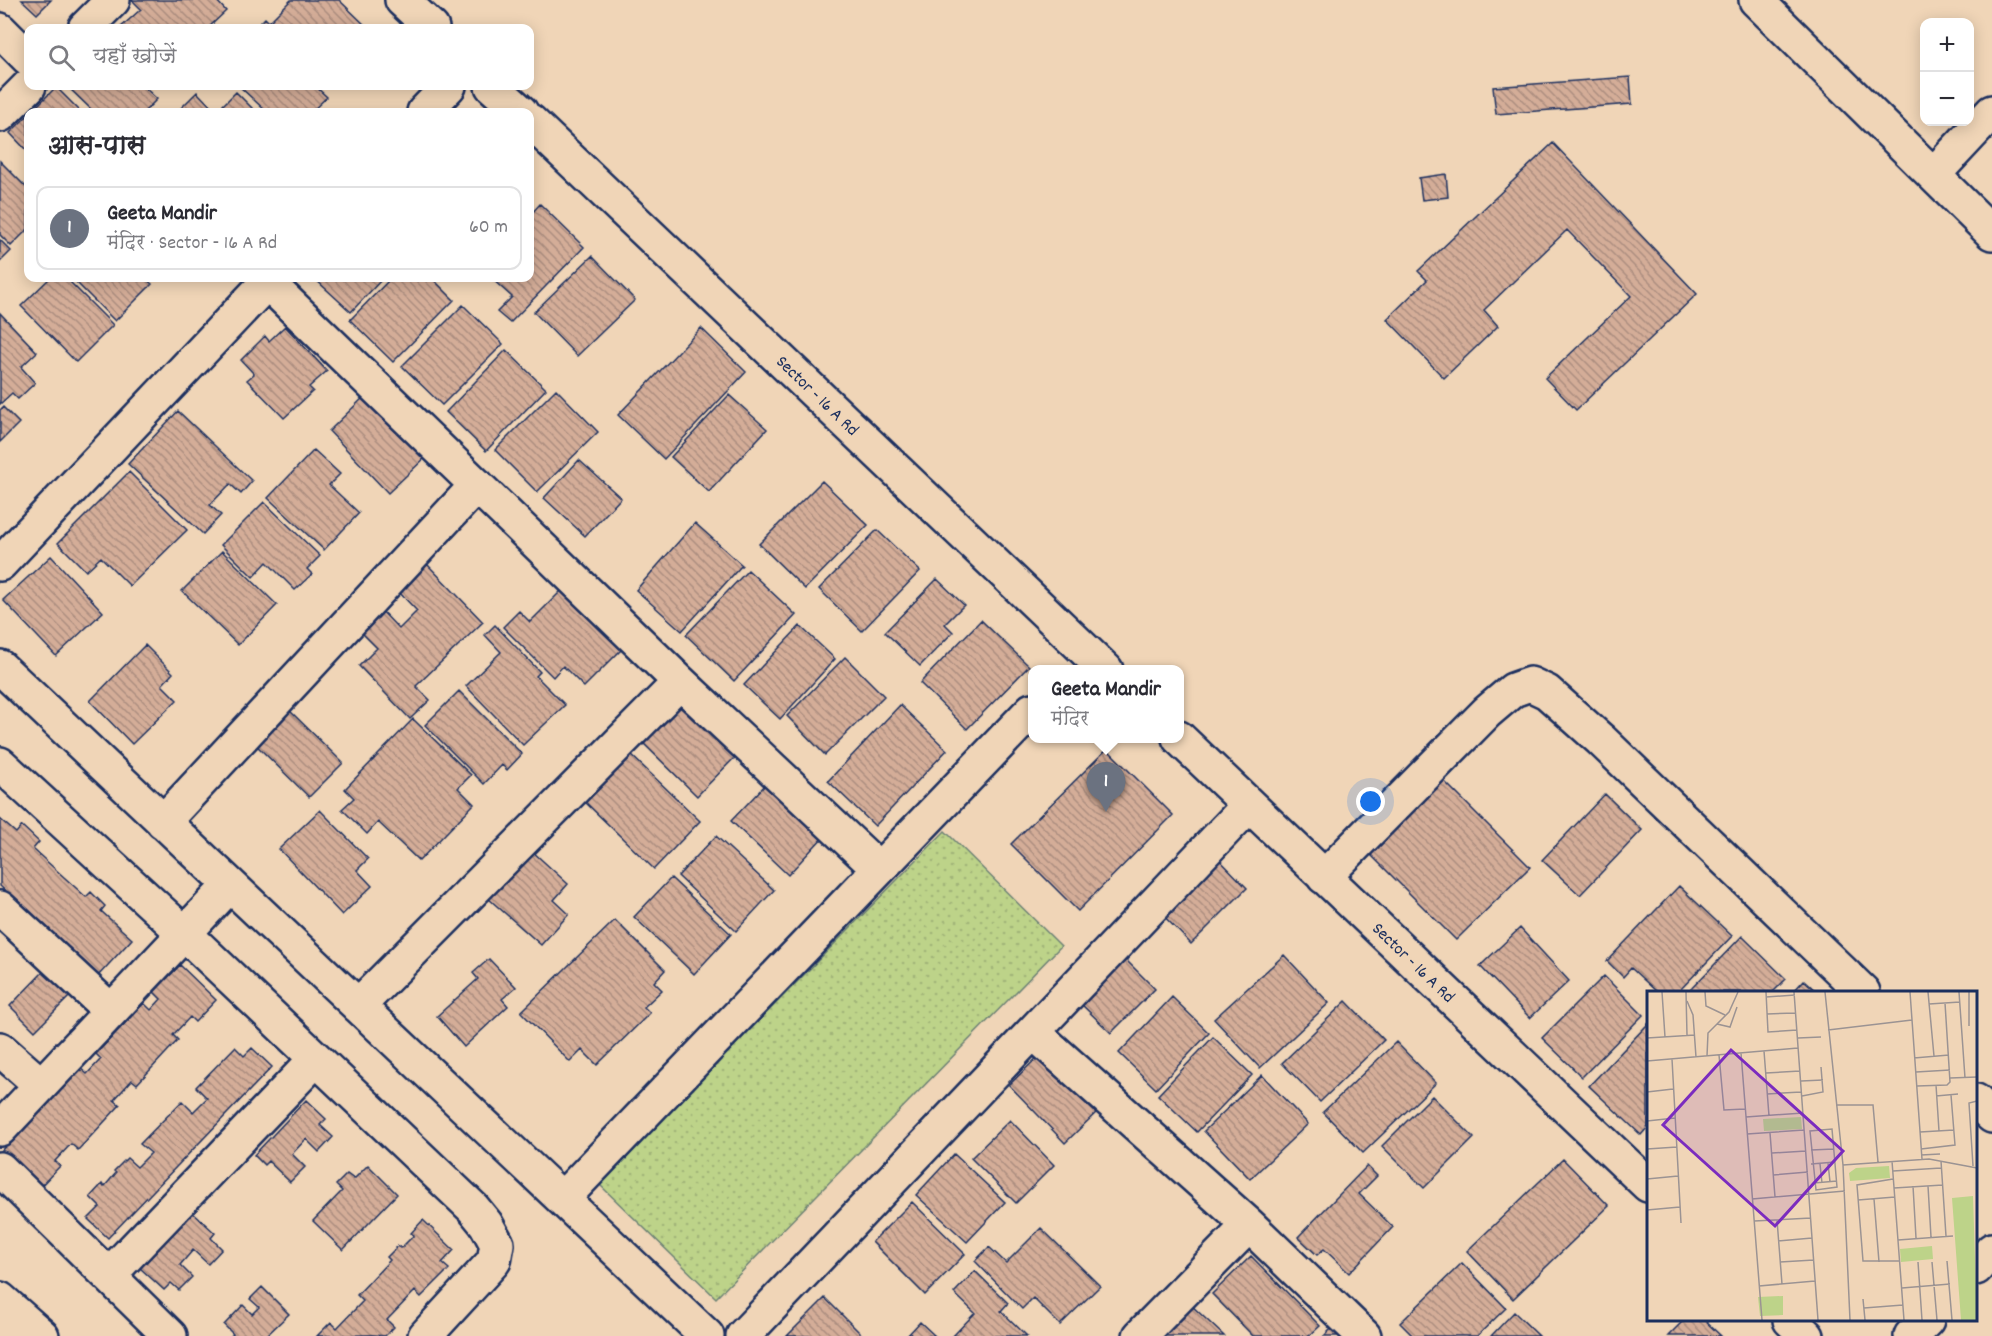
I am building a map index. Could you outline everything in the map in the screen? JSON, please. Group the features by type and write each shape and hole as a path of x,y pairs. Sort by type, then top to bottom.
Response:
{"street":[{"path":"89,24 113,0"},
{"path":"402,0 428,24"},
{"path":"1756,0 1992,233"},
{"path":"0,30 24,54"},
{"path":"0,115 25,90"},
{"path":"428,108 445,90"},
{"path":"496,90 517,108"},
{"path":"1933,175 1992,112"},
{"name":"Sector - 16 A Rd","path":"534,125 1089,664"},
{"path":"0,564 267,282"},
{"path":"271,282 680,682 879,868"},
{"path":"163,822 477,485"},
{"path":"0,667 707,1336"},
{"path":"358,1006 680,682"},
{"path":"1324,877 1487,712 1514,690 1530,684 1547,692 1601,740 1861,991"},
{"path":"562,1199 1028,714"},
{"name":"Sector - 16 A Rd","path":"1184,743 1647,1184"},
{"path":"0,764 184,933 472,1208 486,1224 497,1244 494,1261 425,1336"},
{"path":"743,1336 1249,805"},
{"path":"0,1129 230,885"},
{"path":"0,908 111,1011"},
{"path":"1032,1032 1249,1225 1364,1336"},
{"path":"0,1049 41,1085"},
{"path":"109,1275 316,1059"},
{"path":"1977,1102 1992,1116"},
{"path":"0,1169 170,1336"},
{"path":"1140,1336 1249,1225"},
{"path":"1977,1266 1992,1250"},
{"path":"1977,1268 1992,1279"},
{"path":"0,1299 42,1336"},
{"path":"1791,1321 1807,1336"},
{"path":"1911,1336 1926,1321"},
{"path":"0,1330 7,1336"}],"green space":[{"path":"945,831 1061,946 716,1298 599,1184"}],"building":[{"path":"22,0 51,0 37,14"},
{"path":"132,0 216,0 226,11 212,24 124,24 141,9"},
{"path":"291,0 339,0 364,24 259,24 265,18 269,22"},
{"path":"1630,77 1632,104 1496,114 1493,87"},
{"path":"53,90 59,90 77,108 35,108"},
{"path":"71,90 147,90 157,99 148,108 90,108"},
{"path":"243,90 319,90 327,97 315,108 263,108"},
{"path":"197,92 212,108 181,108"},
{"path":"236,92 252,108 220,108"},
{"path":"24,119 24,148 10,133"},
{"path":"1553,143 1697,294 1576,410 1545,378 1631,296 1567,230 1484,310 1498,326 1444,378 1387,319 1427,280 1418,271"},
{"path":"0,161 24,185 24,233 11,246 0,235"},
{"path":"1446,174 1448,197 1422,200 1419,178"},
{"path":"540,204 584,247 510,323 497,312 512,297 495,282 534,282 534,211"},
{"path":"0,240 11,251 0,262"},
{"path":"592,256 635,300 577,356 534,312"},
{"path":"46,282 70,282 113,325 76,362 21,306"},
{"path":"76,282 150,282 152,284 115,321"},
{"path":"318,282 379,282 351,312"},
{"path":"387,282 436,282 454,300 393,362 350,320"},
{"path":"463,305 503,344 442,405 402,366"},
{"path":"0,313 37,352 21,367 35,383 18,399 12,393 0,404"},
{"path":"285,326 327,371 309,387 313,391 284,418 247,380 254,374 241,360 265,336 269,341"},
{"path":"701,328 746,372 664,459 618,415"},
{"path":"506,350 546,389 486,451 446,412"},
{"path":"556,389 598,432 537,492 495,450"},
{"path":"369,392 428,455 388,493 329,431"},
{"path":"729,395 767,429 709,492 671,457"},
{"path":"3,407 19,423 0,442 0,410"},
{"path":"178,411 252,481 241,494 230,484 210,505 221,515 203,534 128,464"},
{"path":"314,450 340,474 329,485 359,513 324,550 268,498"},
{"path":"579,460 621,498 585,536 544,498"},
{"path":"129,472 187,530 130,586 101,557 86,571 58,543"},
{"path":"822,481 868,525 805,589 759,544"},
{"path":"264,502 320,556 307,569 312,574 295,590 267,562 253,577 221,545"},
{"path":"695,523 742,565 682,631 636,590"},
{"path":"877,530 920,571 862,631 819,589"},
{"path":"222,551 277,605 238,645 182,591"},
{"path":"51,556 103,612 56,656 3,600"},
{"path":"426,563 483,622 416,686 430,700 410,719 359,666 377,648 358,629 379,608 399,629 417,611 397,590"},
{"path":"748,570 796,615 734,681 686,635"},
{"path":"937,579 964,605 945,624 953,632 920,666 885,632"},
{"path":"563,589 622,649 584,687 563,666 553,677 503,627 519,611 530,622"},
{"path":"981,620 1028,665 967,729 920,683"},
{"path":"495,625 540,672 536,676 565,705 523,745 466,686 501,652 485,635"},
{"path":"800,626 835,659 780,719 744,685"},
{"path":"145,645 173,673 162,685 177,700 132,744 90,701"},
{"path":"845,657 884,696 825,755 787,716"},
{"path":"459,691 522,754 507,770 502,765 484,784 425,725"},
{"path":"681,700 737,755 697,796 641,741"},
{"path":"900,705 947,750 875,826 828,781"},
{"path":"285,706 343,763 309,797 251,740"},
{"path":"413,719 471,775 458,788 474,804 419,861 378,822 367,834 342,809 354,798 345,789"},
{"path":"1107,749 1173,815 1078,911 1011,844"},
{"path":"628,752 700,821 654,869 582,799"},
{"path":"1437,774 1530,867 1456,940 1363,847"},
{"path":"768,782 825,835 788,875 731,821"},
{"path":"1605,794 1642,830 1580,895 1542,860"},
{"path":"320,810 368,859 357,870 372,886 342,915 279,849"},
{"path":"0,819 16,833 22,826 39,842 33,849 86,897 91,892 105,906 101,911 132,939 98,976 0,886"},
{"path":"716,836 774,890 736,931 678,876"},
{"path":"532,851 568,884 554,900 569,914 541,945 489,899"},
{"path":"1212,852 1247,888 1191,944 1156,908"},
{"path":"671,878 731,934 694,974 634,917"},
{"path":"1679,886 1732,936 1679,991 1656,991 1631,968 1623,977 1607,961"},
{"path":"615,920 665,970 654,982 662,990 644,1007 650,1013 597,1065 582,1050 570,1062 521,1012"},
{"path":"1520,928 1569,981 1530,1018 1480,966"},
{"path":"1742,936 1786,979 1774,991 1689,991"},
{"path":"1284,955 1329,1003 1260,1068 1214,1019"},
{"path":"1123,957 1155,989 1111,1033 1079,1002"},
{"path":"489,959 516,987 502,999 508,1006 464,1047 437,1016 478,979 473,973"},
{"path":"180,965 216,1000 195,1022 190,1017 173,1035 178,1040 137,1084 132,1080 114,1100 120,1105 78,1150 71,1144 55,1161 60,1166 38,1189 0,1152 79,1067 87,1074 101,1059 96,1054 144,1003 151,1010 161,999 154,992"},
{"path":"44,971 70,996 35,1031 10,1006"},
{"path":"1604,976 1643,1015 1582,1077 1542,1038"},
{"path":"1804,980 1816,991 1794,991"},
{"path":"1172,997 1209,1033 1156,1089 1119,1053"},
{"path":"1346,1001 1384,1040 1320,1102 1282,1063"},
{"path":"1647,1025 1647,1128 1641,1135 1589,1086"},
{"path":"1213,1037 1252,1075 1197,1132 1158,1095"},
{"path":"1396,1042 1436,1083 1363,1153 1323,1112"},
{"path":"235,1047 244,1056 252,1048 272,1067 108,1238 88,1219 100,1207 90,1197 102,1184 104,1187 116,1173 114,1171 127,1158 137,1167 151,1153 140,1144 182,1101 193,1112 207,1098 196,1087"},
{"path":"1044,1051 1100,1109 1065,1143 1009,1085"},
{"path":"1262,1075 1308,1124 1250,1179 1204,1131"},
{"path":"1432,1096 1474,1138 1424,1188 1382,1146"},
{"path":"306,1100 326,1119 320,1125 333,1137 319,1152 306,1139 292,1154 305,1167 290,1182 268,1161 264,1165 254,1155"},
{"path":"1010,1120 1054,1165 1016,1203 971,1158"},
{"path":"954,1154 1005,1202 967,1242 916,1195"},
{"path":"1563,1159 1609,1206 1513,1299 1467,1251"},
{"path":"368,1165 397,1194 343,1250 313,1221 342,1191 336,1185 347,1174 354,1179"},
{"path":"1367,1166 1377,1176 1359,1194 1393,1227 1349,1273 1324,1249 1317,1255 1298,1237"},
{"path":"912,1202 965,1254 925,1295 872,1242"},
{"path":"192,1212 215,1233 211,1238 222,1249 208,1264 193,1250 180,1265 192,1277 179,1290 171,1283 164,1290 140,1268"},
{"path":"423,1220 454,1250 442,1263 449,1269 421,1297 415,1291 387,1320 394,1327 385,1336 317,1336 331,1322 337,1328 363,1301 357,1295 390,1260 387,1257 398,1246 401,1248 414,1235 411,1233"},
{"path":"1041,1228 1100,1286 1060,1325 1033,1298 1022,1309 975,1261 989,1247 1006,1263"},
{"path":"1251,1256 1320,1326 1309,1336 1253,1336 1212,1294"},
{"path":"1462,1263 1506,1308 1477,1336 1413,1336 1400,1323"},
{"path":"975,1271 1008,1303 1001,1311 1027,1336 953,1336 975,1313 954,1293"},
{"path":"262,1287 289,1314 266,1336 231,1336 233,1334 224,1325 243,1305 252,1314 259,1307 250,1299"},
{"path":"825,1298 863,1336 787,1336"},
{"path":"1190,1304 1224,1336 1160,1336"},
{"path":"1514,1312 1539,1336 1491,1336"},
{"path":"1683,1321 1705,1321 1721,1336 1668,1336"},
{"path":"920,1322 935,1336 907,1336"},
{"path":"1331,1329 1339,1336 1324,1336"}],"place":[{"name":"Geeta Mandir","path":"1106,812"}]}
